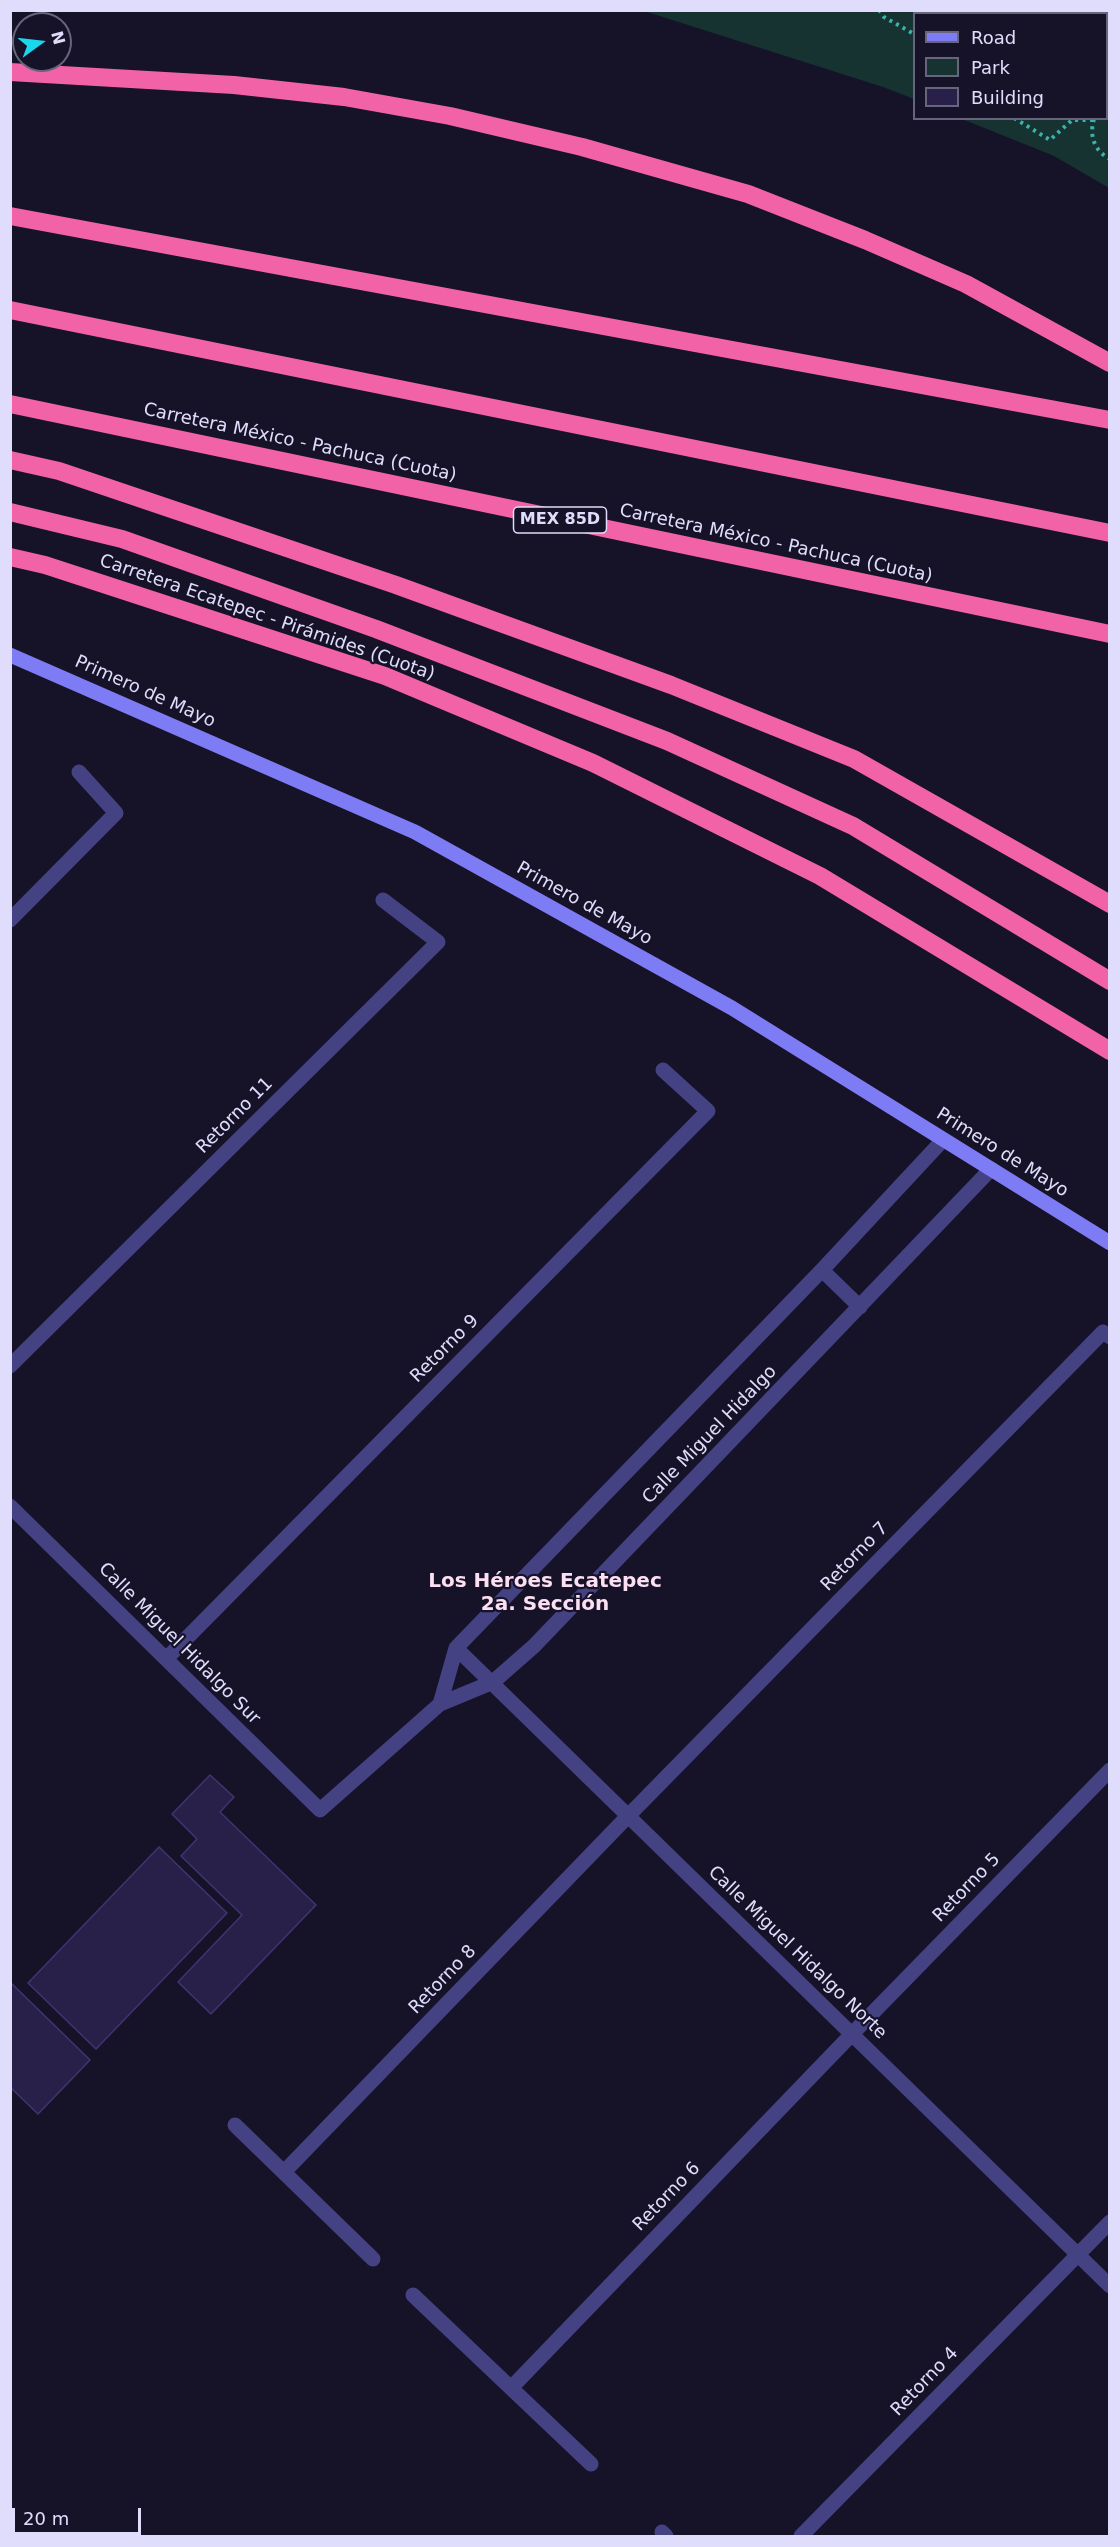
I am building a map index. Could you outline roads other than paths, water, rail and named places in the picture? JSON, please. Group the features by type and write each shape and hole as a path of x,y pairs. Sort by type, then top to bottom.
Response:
{"highway":[{"path":"10,72 234,85 344,96 450,116 582,147 748,194 865,240 966,284 1110,363"},
{"path":"10,216 1110,420"},
{"path":"10,310 1110,533"},
{"name":"Carretera México - Pachuca (Cuota)","path":"10,404 1110,634"},
{"path":"10,460 59,471 396,585 693,694 854,759 1110,904"},
{"path":"10,512 122,539 376,629 667,741 853,826 1110,981"},
{"name":"Carretera Ecatepec - Pirámides (Cuota)","path":"10,557 45,565 385,676 592,763 820,876 1110,1051"}],"main road":[{"name":"Primero de Mayo","path":"10,655 415,832 732,1008 1110,1243"}],"street":[{"path":"10,920 116,813 79,772"},
{"name":"Retorno 11","path":"10,1366 438,942 383,900"},
{"name":"Retorno 9","path":"166,1659 708,1111 663,1070"},
{"name":"Calle Miguel Hidalgo","path":"440,1704 456,1648 822,1270 943,1140"},
{"name":"Calle Miguel Hidalgo","path":"320,1810 440,1704 493,1682 534,1646 991,1169"},
{"path":"822,1270 860,1307"},
{"name":"Retorno 7","path":"629,1815 1103,1332 1110,1337"},
{"name":"Calle Miguel Hidalgo Sur","path":"10,1506 320,1810"},
{"name":"Calle Miguel Hidalgo Norte","path":"456,1648 1110,2286"},
{"name":"Retorno 5","path":"852,2034 1110,1770"},
{"name":"Retorno 8","path":"284,2172 629,1815"},
{"name":"Retorno 6","path":"511,2388 852,2034"},
{"path":"235,2125 373,2259"},
{"name":"Retorno 4","path":"801,2536 1110,2222"},
{"path":"413,2295 591,2464"}],"district":[{"name":"Los Héroes Ecatepec 2a. Sección","path":"545,1594"}]}
